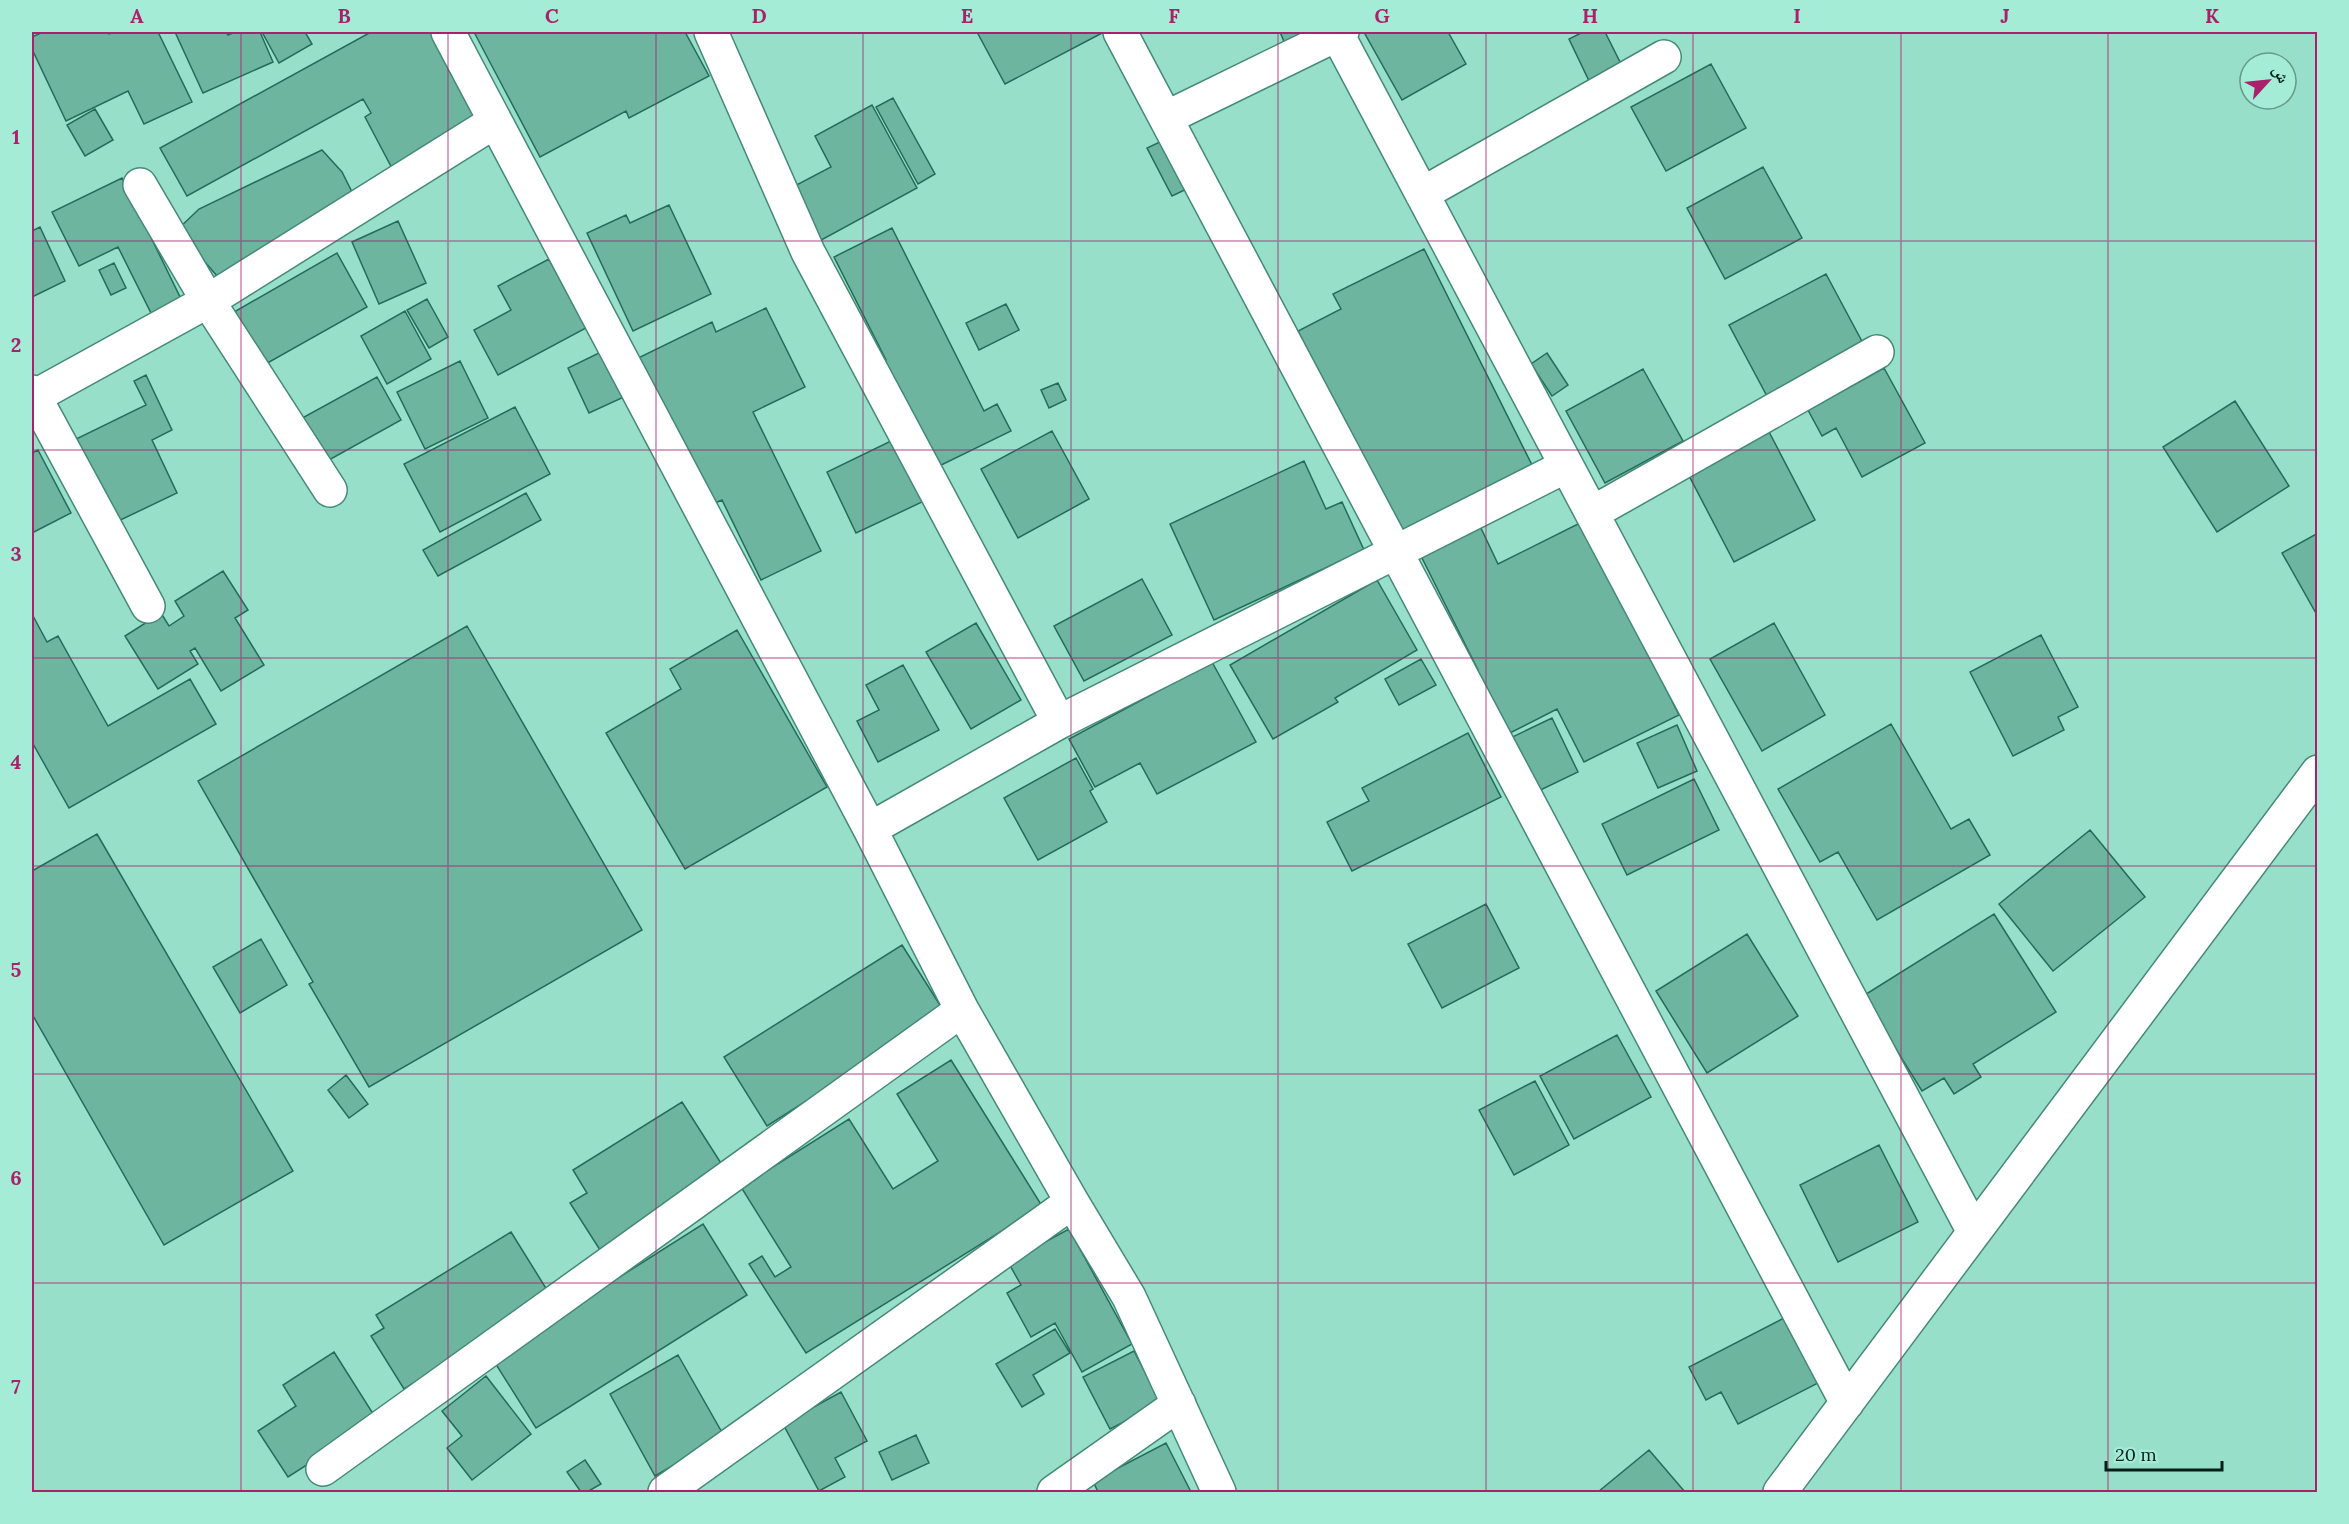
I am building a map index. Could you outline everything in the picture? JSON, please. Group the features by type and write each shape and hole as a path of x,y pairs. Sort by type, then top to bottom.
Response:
{"street":[{"path":"448,32 870,829 962,1010 1129,1297 1219,1492"},
{"path":"711,32 808,252 1059,722"},
{"path":"1120,32 1847,1403"},
{"path":"1166,118 1338,32 1974,1232"},
{"path":"1422,194 1664,57"},
{"path":"148,606 32,395 208,301 494,122"},
{"path":"140,185 208,301 330,490"},
{"path":"1592,513 1877,352"},
{"path":"870,829 1059,722 1395,550 1566,466"},
{"path":"1780,1492 2318,772"},
{"path":"322,1469 962,1010"},
{"path":"665,1492 1072,1202"},
{"path":"1054,1492 1179,1404"}],"building":[{"path":"43,32 107,32 109,34 158,32 192,102 144,124 128,91 66,121 32,49 32,37"},
{"path":"175,32 226,32 228,35 235,32 260,32 273,62 203,93"},
{"path":"262,32 305,32 312,44 279,63"},
{"path":"371,32 437,32 486,122 394,172 365,117 371,113 363,99 187,196 160,148"},
{"path":"480,32 685,32 709,76 629,118 626,111 540,157 475,34"},
{"path":"977,32 1104,32 1005,84"},
{"path":"1280,32 1304,32 1306,37 1285,44"},
{"path":"1369,32 1448,32 1466,64 1402,100 1365,34"},
{"path":"1583,32 1605,32 1624,70 1591,85 1569,39"},
{"path":"1711,64 1746,128 1666,171 1631,107"},
{"path":"893,98 935,174 918,184 876,107"},
{"path":"872,105 917,188 814,244 785,191 831,167 815,136"},
{"path":"95,109 113,140 85,156 67,125"},
{"path":"1166,139 1191,187 1172,196 1147,148"},
{"path":"322,150 342,172 354,196 218,277 177,230 199,209"},
{"path":"1763,167 1802,238 1725,279 1687,208"},
{"path":"122,178 182,301 152,315 118,247 79,266 52,212"},
{"path":"669,205 711,294 633,331 587,233 626,215 630,223"},
{"path":"398,221 426,283 379,304 352,242"},
{"path":"40,227 65,281 32,297 32,231"},
{"path":"892,228 984,411 997,404 1011,431 929,471 876,365 886,360 834,257"},
{"path":"1424,249 1534,469 1395,534 1298,331 1341,309 1333,294"},
{"path":"337,253 367,307 264,365 234,312"},
{"path":"549,259 586,328 498,375 474,330 511,310 498,286"},
{"path":"114,263 126,288 111,295 99,270"},
{"path":"1826,274 1865,347 1768,398 1729,325"},
{"path":"427,299 448,337 429,348 407,310"},
{"path":"1006,304 1019,330 979,350 966,323"},
{"path":"766,308 805,387 753,412 821,551 761,580 722,500 708,506 636,359 712,322 716,332"},
{"path":"405,311 431,359 387,384 361,336"},
{"path":"603,351 624,397 589,413 568,368"},
{"path":"1547,353 1568,385 1552,396 1531,364"},
{"path":"460,361 488,418 425,449 397,392"},
{"path":"1884,368 1925,443 1862,477 1836,428 1822,436 1808,410"},
{"path":"1643,369 1683,441 1605,483 1566,411"},
{"path":"146,375 172,430 152,440 177,493 112,524 72,441 146,405 134,381"},
{"path":"377,377 401,420 320,465 295,422"},
{"path":"1058,383 1066,400 1049,408 1041,390"},
{"path":"2235,401 2289,486 2217,532 2163,447"},
{"path":"515,407 550,474 440,532 404,464"},
{"path":"1767,428 1815,520 1734,562 1686,470"},
{"path":"1052,431 1089,499 1018,538 981,469"},
{"path":"893,440 922,502 856,533 827,472"},
{"path":"38,450 71,513 32,533 32,453"},
{"path":"1304,461 1326,509 1342,502 1364,550 1214,620 1170,524"},
{"path":"526,493 541,520 438,576 423,550"},
{"path":"1582,522 1679,715 1584,762 1557,709 1506,735 1474,671 1478,670 1420,554 1479,524 1498,564"},
{"path":"2318,533 2318,615 2317,615 2282,553"},
{"path":"223,571 248,610 235,618 264,665 221,691 195,648 190,651 198,664 158,689 125,636 161,613 169,626 184,616 175,601"},
{"path":"1142,579 1172,635 1084,681 1054,626"},
{"path":"1377,580 1417,650 1335,698 1338,702 1273,739 1230,665"},
{"path":"32,614 47,642 58,636 108,726 190,679 216,724 69,808 32,742"},
{"path":"976,623 1021,700 971,729 926,652"},
{"path":"1774,623 1825,715 1762,751 1710,659"},
{"path":"467,626 642,930 369,1087 309,984 313,982 198,781"},
{"path":"737,630 827,787 685,869 606,733 681,689 670,669"},
{"path":"2041,635 2078,707 2058,717 2064,730 2013,756 1970,672"},
{"path":"1421,659 1436,685 1399,705 1385,679"},
{"path":"1212,662 1256,742 1157,794 1140,763 1095,787 1069,739"},
{"path":"903,665 939,730 878,762 857,721 879,710 866,685"},
{"path":"1552,718 1578,772 1528,796 1502,742"},
{"path":"1891,724 1951,829 1969,819 1990,855 1877,920 1838,852 1820,862 1778,789"},
{"path":"1677,725 1697,771 1658,788 1637,743"},
{"path":"1468,733 1501,797 1352,871 1327,822 1369,801 1362,788"},
{"path":"1076,758 1107,822 1038,860 1004,798"},
{"path":"1694,779 1719,830 1627,875 1602,824"},
{"path":"2090,830 2145,897 2053,971 1999,904"},
{"path":"97,834 293,1171 164,1245 32,1014 32,871"},
{"path":"1486,904 1519,968 1442,1008 1408,944"},
{"path":"1994,914 2056,1012 1973,1064 1981,1077 1954,1094 1944,1078 1922,1091 1863,996"},
{"path":"1747,934 1798,1016 1707,1073 1656,991"},
{"path":"261,939 287,985 240,1013 213,967"},
{"path":"902,945 945,1013 767,1126 724,1057"},
{"path":"1617,1035 1651,1097 1574,1139 1540,1076"},
{"path":"951,1060 1042,1206 806,1353 749,1264 762,1256 775,1277 791,1267 741,1187 849,1119 893,1189 938,1161 897,1094"},
{"path":"346,1075 368,1104 349,1118 328,1090"},
{"path":"1535,1081 1569,1145 1514,1175 1479,1110"},
{"path":"682,1102 726,1171 600,1250 570,1203 587,1193 573,1170"},
{"path":"1879,1145 1918,1222 1838,1262 1800,1185"},
{"path":"703,1224 747,1295 536,1428 492,1358"},
{"path":"1069,1229 1132,1344 1082,1372 1055,1323 1031,1337 1007,1293 1021,1285 1008,1262"},
{"path":"511,1232 552,1298 404,1389 371,1336 384,1328 376,1315"},
{"path":"1786,1317 1820,1382 1738,1424 1721,1392 1706,1400 1689,1367"},
{"path":"1055,1329 1070,1353 1033,1375 1044,1394 1022,1407 996,1364"},
{"path":"1134,1351 1161,1403 1110,1429 1083,1377"},
{"path":"334,1352 377,1420 288,1477 258,1431 296,1406 283,1385"},
{"path":"678,1355 724,1436 655,1476 610,1394"},
{"path":"486,1376 531,1434 472,1480 447,1448 462,1436 442,1411"},
{"path":"841,1392 867,1441 835,1458 845,1477 819,1491 783,1424"},
{"path":"916,1435 929,1463 892,1480 879,1452"},
{"path":"1166,1443 1191,1492 1098,1492 1093,1481"},
{"path":"1649,1450 1685,1492 1598,1492"},
{"path":"585,1460 601,1484 587,1492 581,1492 567,1472"}]}
